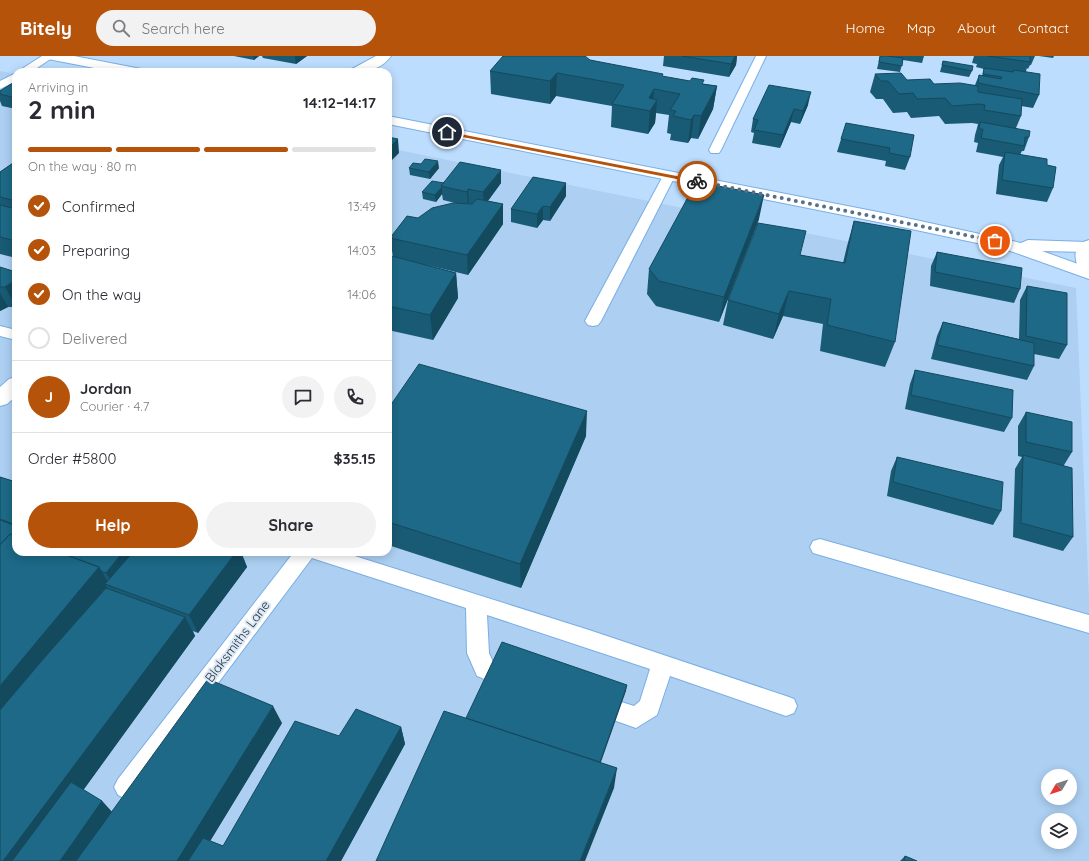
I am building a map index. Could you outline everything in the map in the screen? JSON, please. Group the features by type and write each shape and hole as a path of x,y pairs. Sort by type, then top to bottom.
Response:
{"street":[{"path":"53,56 115,68"},
{"path":"367,68 377,64"},
{"path":"392,121 888,219 1010,245 1089,273"},
{"path":"1010,245 1088,246 1083,255 1083,260 1089,273"},
{"path":"0,399 12,388"}],"lane":[{"path":"30,68 50,56"},
{"path":"715,150 761,56"},
{"path":"0,86 12,78"},
{"path":"593,321 669,176"},
{"path":"0,330 12,334"},
{"path":"820,547 1089,624"},
{"name":"Blaksmiths Lane","path":"126,787 301,556"},
{"path":"329,556 663,664 786,706"},
{"path":"476,603 478,653 485,669 531,683"},
{"path":"576,698 636,717 649,708 663,664"}],"shaded area":[{"path":"0,71 12,73 12,556 392,556 392,149 1076,288 1089,599 1089,861 0,861"}],"building":[{"path":"503,56 585,56 590,60 663,74 662,76 690,81 692,78 704,80 702,84 717,86 701,116 694,115 691,120 673,116 676,111 670,110 680,94 654,89 649,98 657,100 650,111 612,104 624,85 557,73 550,81 490,71"},
{"path":"682,56 735,56 731,64"},
{"path":"880,56 903,58 902,66 879,62"},
{"path":"988,56 1030,56 1030,62"},
{"path":"943,61 973,66 972,71 942,65"},
{"path":"984,68 1013,72 1014,70 1040,74 1039,95 978,83 979,75 1001,79 1002,77 983,74"},
{"path":"901,73 907,80 930,79 934,84 960,83 978,86 978,92 1022,99 1021,116 984,110 985,105 952,106 945,98 917,99 913,93 899,94 888,81 881,81 875,74"},
{"path":"12,84 12,97 0,94 0,91"},
{"path":"769,85 811,92 803,111 794,109 783,135 754,130 758,120 753,119"},
{"path":"980,122 1030,131 1029,137 1025,137 1024,146 981,138 983,129 979,129"},
{"path":"846,123 914,135 910,157 889,153 890,148 841,139"},
{"path":"392,138 398,139 392,145"},
{"path":"1005,152 1047,159 1047,165 1056,167 1053,188 1002,180"},
{"path":"425,159 438,161 429,172 409,168 413,163 421,164"},
{"path":"460,162 501,170 483,192 468,189 467,192 441,186"},
{"path":"12,164 12,200 0,197 0,172"},
{"path":"533,177 566,183 550,207 543,206 537,214 511,209"},
{"path":"432,181 444,183 435,195 422,192"},
{"path":"703,183 764,195 724,297 659,281 649,269 694,186"},
{"path":"477,199 503,204 467,255 392,238 392,235 407,216 418,218 432,208 453,203 472,204"},
{"path":"0,205 12,208 12,240 0,237"},
{"path":"854,221 911,231 895,342 827,325 831,299 789,291 779,314 728,300 758,223 806,231 800,255 845,263"},
{"path":"937,252 1022,268 1020,289 935,272"},
{"path":"392,256 456,273 430,315 392,307"},
{"path":"0,267 12,271 12,282 5,287 0,287"},
{"path":"1027,286 1067,293 1067,345 1026,336"},
{"path":"943,322 1034,343 1034,366 937,345"},
{"path":"419,364 587,411 520,564 392,523 392,403"},
{"path":"915,370 1013,390 1012,418 911,395"},
{"path":"1026,412 1072,422 1072,452 1026,442"},
{"path":"1023,455 1072,468 1073,537 1021,523"},
{"path":"897,457 1003,482 1001,511 893,482"},
{"path":"0,477 12,481 12,524 0,519"},
{"path":"0,520 12,524 12,535 10,534 0,545"},
{"path":"10,534 12,535 12,556 69,556 99,567 0,686 0,545"},
{"path":"69,556 120,556 106,573 101,571 99,567"},
{"path":"130,556 233,556 189,615 105,584"},
{"path":"106,588 185,617 3,861 0,861 0,710"},
{"path":"502,642 627,685 600,762 466,718"},
{"path":"208,679 273,706 177,861 76,861"},
{"path":"356,709 401,727 326,861 188,861 203,838 223,846 295,721 339,736"},
{"path":"444,711 617,768 580,861 376,861"},
{"path":"71,782 102,801 60,861 12,861"},
{"path":"905,856 917,861 904,861"}],"way so far":[{"path":"697,181 995,241"}],"route":[{"path":"447,132 697,181"}]}
